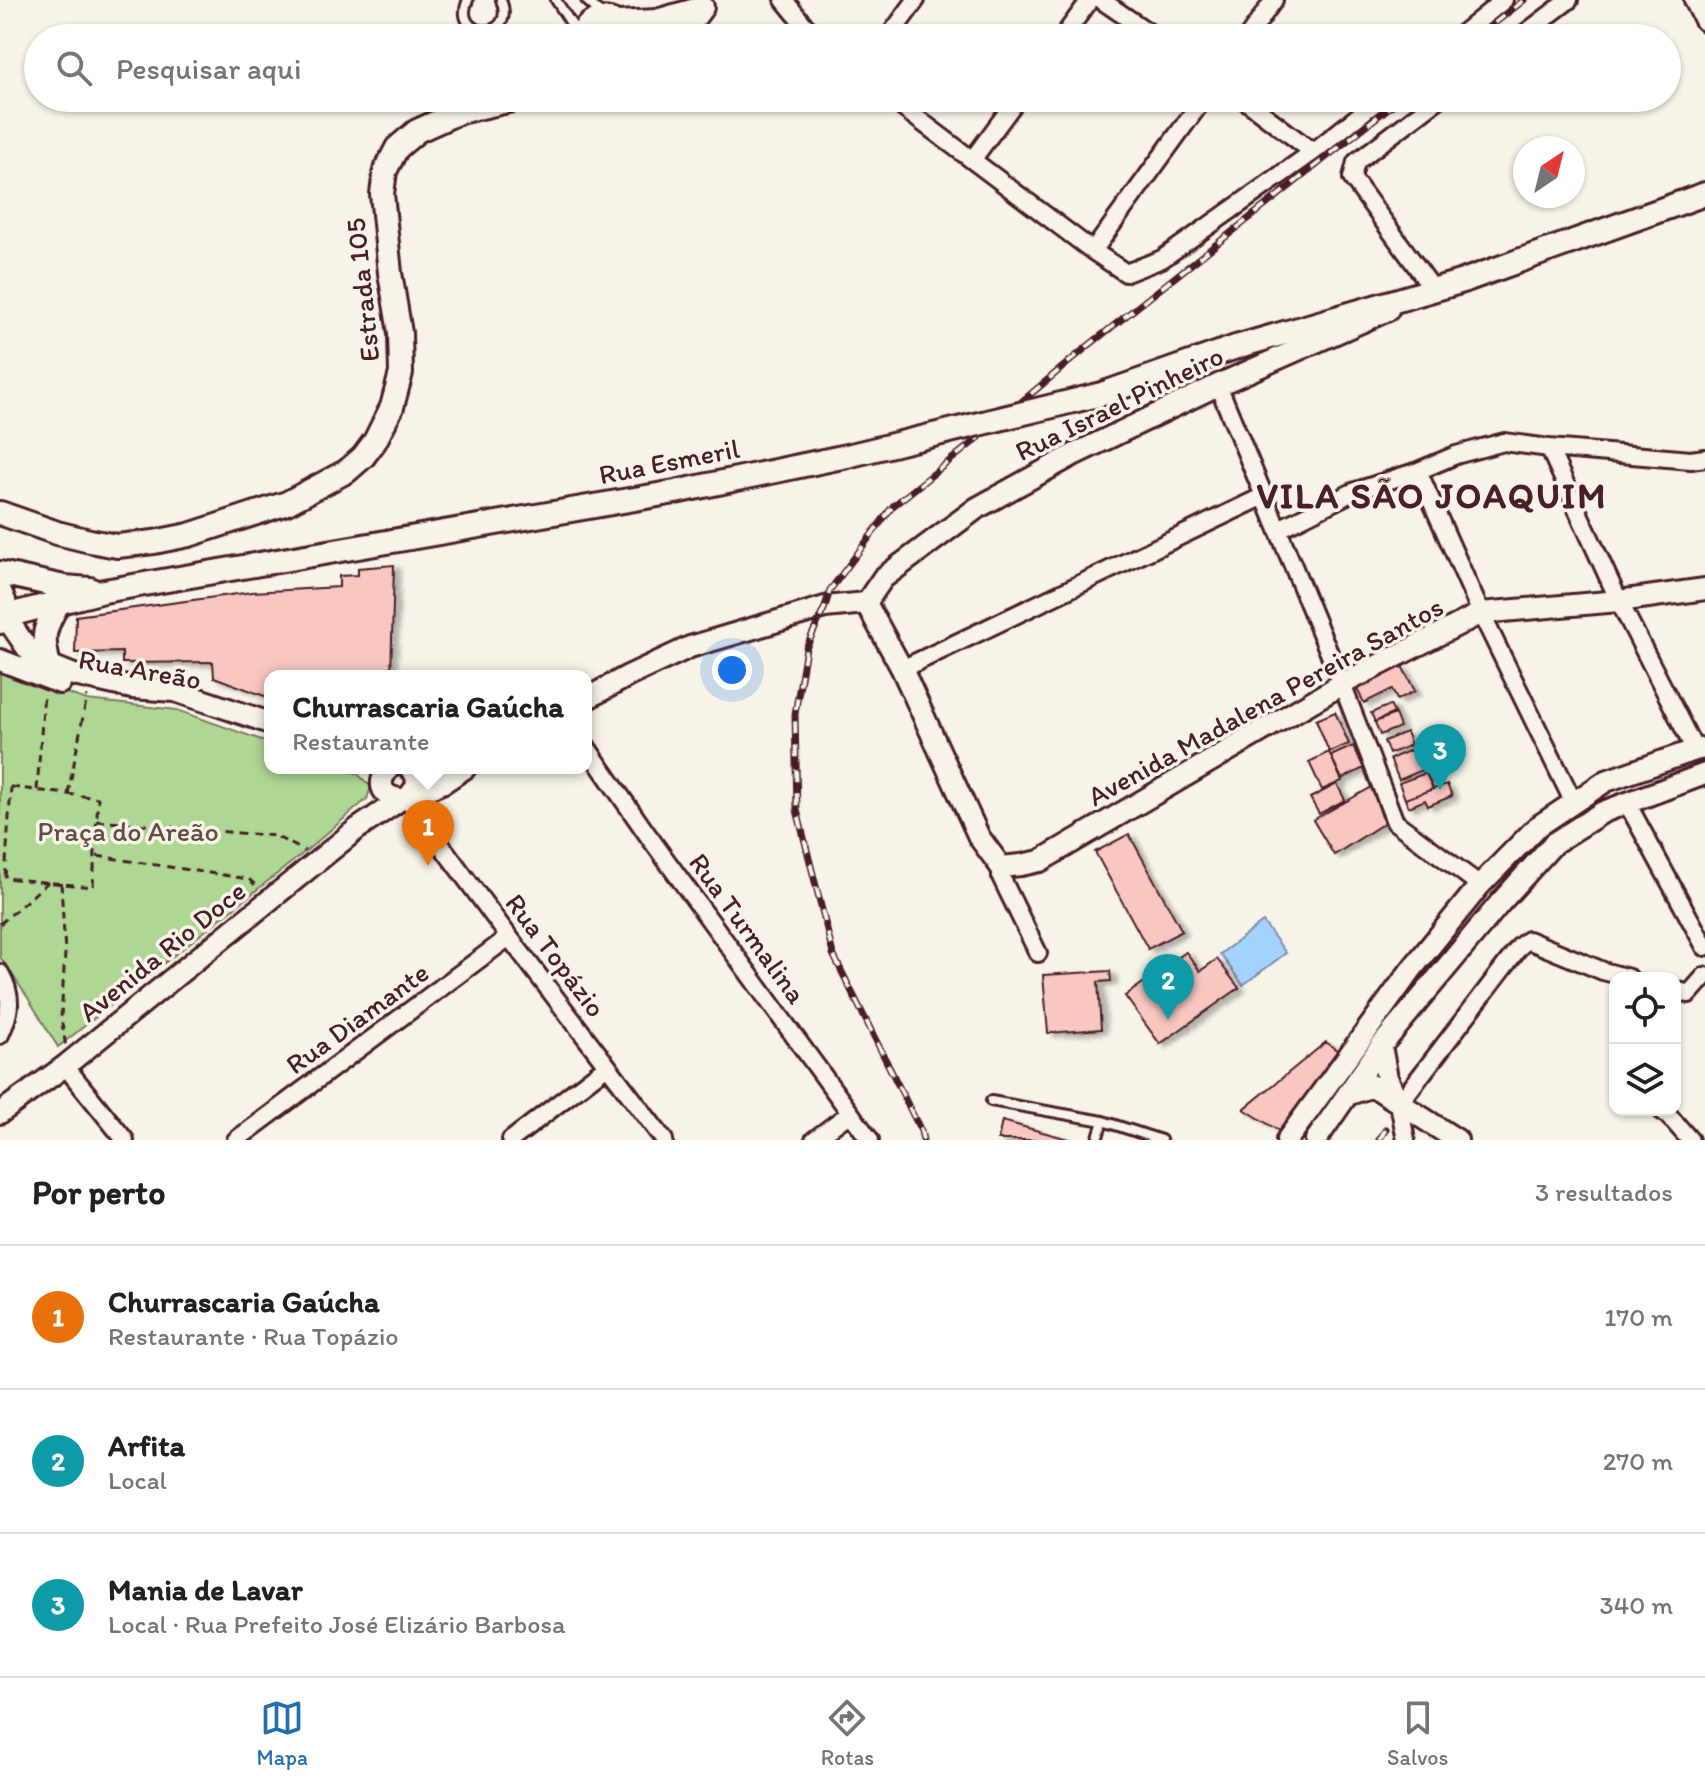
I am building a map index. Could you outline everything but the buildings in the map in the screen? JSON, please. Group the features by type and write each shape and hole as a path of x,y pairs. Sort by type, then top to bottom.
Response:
{"main road":[{"path":"637,24 704,5"},
{"path":"690,24 704,5"},
{"path":"590,24 596,20 609,24"},
{"name":"Estrada 105","path":"0,513 90,541 117,546 154,542 189,535 287,503 347,471 375,441 392,407 401,373 400,333 382,194 385,171 397,148 417,131 459,112"},
{"name":"Rua Israel Pinheiro","path":"1433,289 1705,194"},
{"name":"Rua Esmeril","path":"104,591 659,494 847,456 1102,394 1236,347 1433,289"},
{"path":"0,573 64,587 104,591"},
{"path":"0,592 4,601 2,619 104,591"},
{"path":"47,672 43,643 47,622 59,602"}],"street":[{"path":"784,0 804,24"},
{"path":"898,24 916,0"},
{"path":"1072,24 1090,0"},
{"path":"1101,0 1136,24"},
{"path":"1257,24 1274,0"},
{"path":"1474,24 1504,0"},
{"path":"1537,24 1569,0"},
{"path":"1695,0 1705,20"},
{"path":"909,112 1126,273 1162,259 1313,152 1363,112"},
{"path":"972,160 1008,112"},
{"path":"1093,251 1194,112"},
{"path":"1260,112 1313,152"},
{"path":"1422,112 1356,162 1352,178 1433,289"},
{"name":"Rua Israel Pinheiro","path":"866,603 883,578 977,508 1073,455 1218,385 1433,289"},
{"path":"1218,385 1342,684 1395,822 1480,885"},
{"path":"1279,529 1353,492 1456,455 1504,442 1691,460 1705,458"},
{"path":"1287,1140 1411,970 1480,885 1537,827 1606,781 1700,749 1619,601 1549,448"},
{"path":"1418,471 1481,613 1574,803"},
{"path":"902,669 1264,496"},
{"name":"Avenida Madalena Pereira Santos","path":"1001,867 1040,861 1342,684 1481,613 1619,601 1705,589"},
{"path":"592,696 690,647 825,607 866,603 902,669 979,837 1001,867 1001,877 1038,953"},
{"path":"2,619 17,631 47,672"},
{"name":"Rua Areão","path":"0,660 132,688 175,691 264,721"},
{"name":"Rua Areão","path":"47,672 88,692 140,700 175,700 264,729"},
{"name":"Rua Turmalina","path":"592,755 870,1140"},
{"path":"406,798 414,791 415,774"},
{"path":"384,778 389,796 406,798 456,774"},
{"path":"1316,1140 1381,1046 1554,843 1603,812 1705,774"},
{"name":"Avenida Rio Doce","path":"357,829 379,798 384,778"},
{"name":"Avenida Rio Doce","path":"0,1113 69,1062 357,829 406,798"},
{"name":"Rua Topázio","path":"406,798 664,1140"},
{"path":"1627,803 1705,947"},
{"name":"Rua Diamante","path":"236,1140 509,937"},
{"path":"1399,1104 1520,946 1528,940 1609,973"},
{"path":"0,973 7,986 10,1009 0,1035"},
{"path":"1681,992 1689,994 1705,976"},
{"path":"1381,1046 1387,1078 1399,1104 1406,1140"},
{"path":"69,1062 125,1140"},
{"path":"511,1140 607,1066"},
{"path":"1347,1095 1373,1086 1457,1140"},
{"path":"814,1140 850,1113"},
{"path":"1669,1116 1690,1140"}],"lane":[{"path":"468,0 466,18 471,24"},
{"path":"498,24 504,9 501,0"},
{"path":"556,0 572,24"},
{"path":"586,0 614,24"},
{"path":"991,1101 1103,1121 1161,1140"},
{"path":"1097,1140 1103,1121"}],"path":[{"path":"37,791 47,672"},
{"path":"68,794 88,692"},
{"path":"11,787 37,791 98,798 93,887 5,878 11,787"},
{"path":"0,813 9,815"},
{"path":"97,821 275,836 306,851 316,863"},
{"path":"0,846 9,840"},
{"path":"95,856 249,879 270,900"},
{"path":"0,924 49,881"},
{"path":"61,883 65,953 61,1018 69,1062"}],"green space":[{"name":"Praça do Areão","path":"0,671 87,700 177,710 264,741 264,774 358,774 371,787 367,799 306,851 58,1047 0,957"}],"water":[{"path":"1263,922 1286,953 1243,985 1220,954"}],"railway":[{"path":"1494,24 1524,0"},
{"path":"923,1140 833,954 797,810 795,714 806,648 830,590 893,506 1088,346 1383,112"},
{"path":"1379,1140 1386,1129"}],"place":[{"name":"Mania de Lavar","path":"1440,790"},
{"name":"Churrascaria Gaúcha","path":"428,866"},
{"name":"Arfita","path":"1168,1020"}],"district":[{"name":"VILA SÃO JOAQUIM","path":"1432,495"}]}
